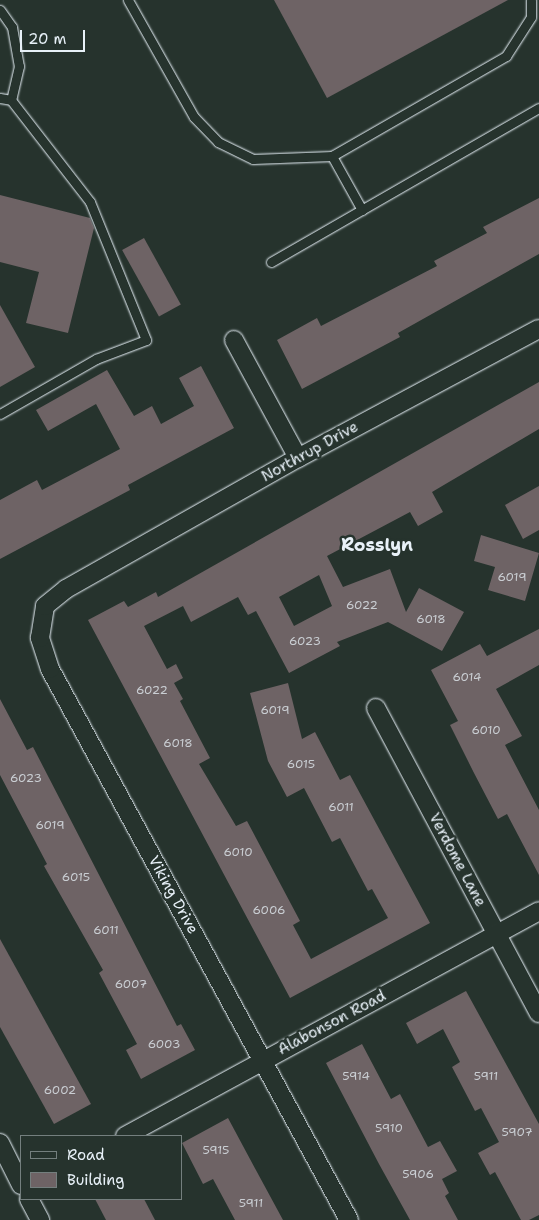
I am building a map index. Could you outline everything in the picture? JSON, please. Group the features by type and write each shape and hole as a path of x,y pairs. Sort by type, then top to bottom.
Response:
{"street":[{"name":"Northrup Drive","path":"84,579 298,458 539,329"},
{"path":"234,340 298,458"},
{"name":"Viking Drive","path":"84,579 46,606 40,638 50,669 349,1220"},
{"name":"Verdome Lane","path":"376,708 539,1013"},
{"name":"Alabonson Road","path":"126,1135 539,911"},
{"path":"0,1142 20,1183"},
{"path":"30,1200 40,1220"}],"lane":[{"path":"128,0 194,117 218,142 253,159 332,156 506,56 531,17 531,0"},
{"path":"0,10 12,28 19,66 11,100"},
{"path":"0,98 11,100 90,202 146,340 96,359 0,414"},
{"path":"271,262 539,108"},
{"path":"332,156 362,210"}],"building":[{"path":"274,0 508,0 327,98"},
{"path":"0,195 90,218 94,228 68,333 26,323 39,272 0,262"},
{"path":"539,198 539,254 398,333 400,337 302,389 277,340 317,318 321,326 437,266 434,261 487,233 483,227"},
{"path":"144,238 181,304 159,317 122,250"},
{"path":"0,305 35,367 0,387"},
{"path":"201,366 234,428 128,485 130,490 0,559 0,500 37,480 42,490 120,449 96,404 48,431 36,410 107,370 134,416 152,406 161,424 194,406 179,378"},
{"path":"539,382 539,429 432,492 443,512 418,526 410,512 327,556 343,587 390,569 406,612 419,588 464,612 442,651 388,622 337,642 340,646 289,673 256,611 248,615 238,597 191,622 183,606 144,626 167,669 176,664 183,678 174,683 183,699 180,701 210,758 199,764 236,826 247,821 300,921 293,925 311,959 388,918 372,889 368,891 340,838 332,842 304,788 287,797 268,761 250,693 288,683 302,739 315,732 340,780 350,775 430,923 290,998 88,620 124,601 128,607 156,592 158,597","holes":["319,575 332,606 294,626 279,597"]},
{"path":"539,486 539,530 523,539 505,505"},
{"path":"481,535 539,553 525,601 488,590 495,567 474,561"},
{"path":"539,629 539,665 496,689 522,736 505,745 539,810 539,875 507,814 498,819 450,725 458,721 431,670 480,644 487,656"},
{"path":"0,699 27,750 33,747 177,1026 181,1024 195,1050 141,1079 126,1050 137,1044 99,973 103,970 44,866 47,864 0,775"},
{"path":"0,939 91,1104 54,1124 0,1027"},
{"path":"466,991 539,1124 539,1215 529,1220 521,1220 495,1172 490,1175 478,1153 499,1142 481,1108 475,1111 452,1067 460,1062 443,1029 417,1044 406,1023"},
{"path":"362,1044 391,1099 400,1094 428,1147 440,1141 457,1171 442,1179 449,1193 445,1196 458,1220 410,1220 379,1164 326,1063"},
{"path":"228,1118 283,1220 235,1220 213,1179 203,1184 182,1143"},
{"path":"96,1200 145,1200 155,1220 106,1220"}],"district":[{"name":"Rosslyn","path":"377,545"}]}
